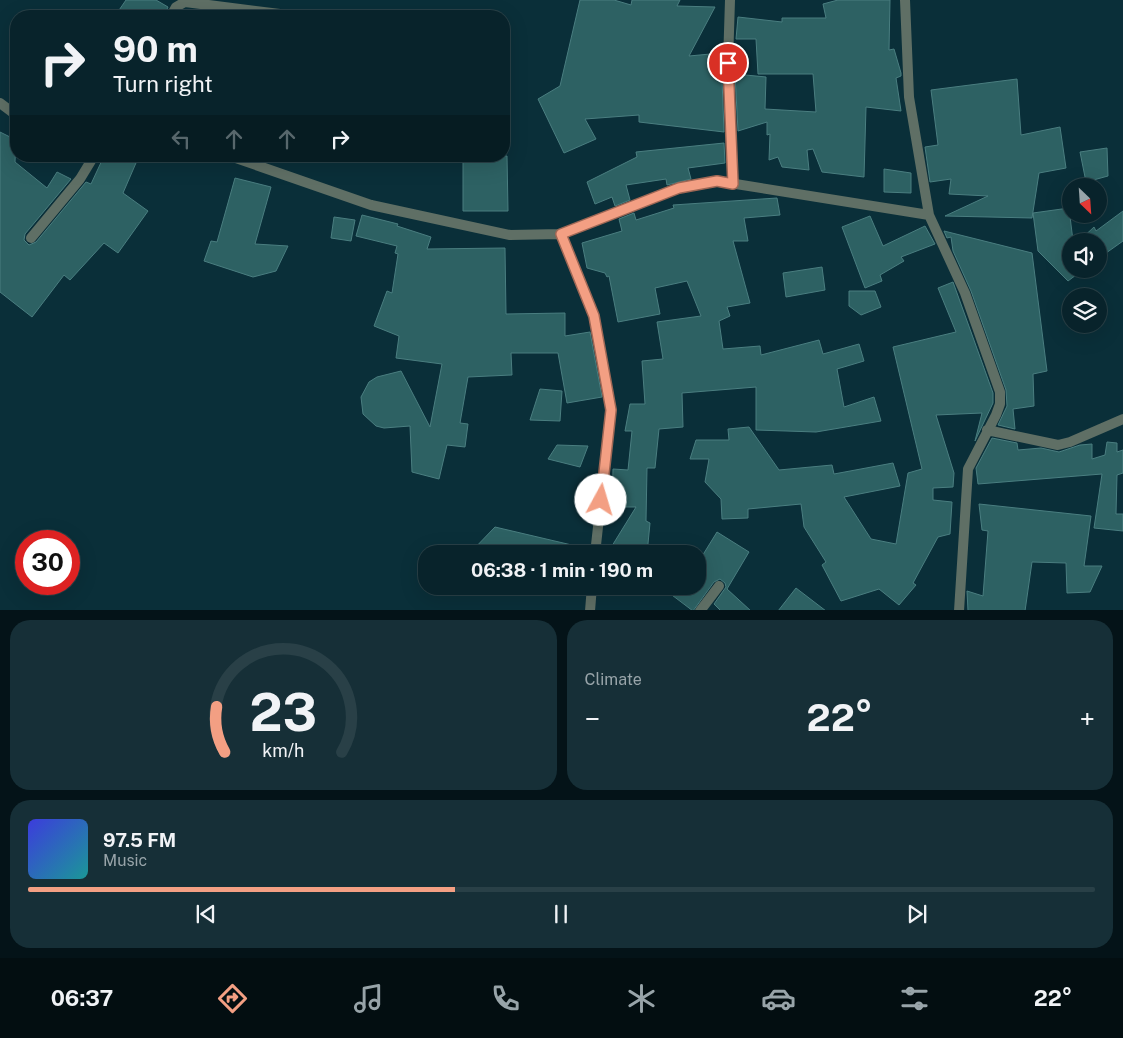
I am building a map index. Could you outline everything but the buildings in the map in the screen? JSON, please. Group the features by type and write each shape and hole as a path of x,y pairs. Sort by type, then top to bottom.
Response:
{"street":[{"path":"730,0 728,63 733,184"},
{"path":"905,0 909,97 929,215 965,294 1000,392 1000,404 968,469 959,610"},
{"path":"174,10 185,2 248,10"},
{"path":"0,102 10,110"},
{"path":"31,238 80,179 90,162"},
{"path":"247,162 372,205 510,235 561,234 679,188 717,181 929,215"},
{"path":"561,234 594,316 611,410 596,545"},
{"path":"987,430 1058,445 1123,419"},
{"path":"700,610 719,586"},
{"path":"590,610 591,595"}],"route":[{"path":"601,500 611,410 594,316 561,234 601,219 640,201 679,188 702,182 717,181 733,184 728,63"}]}
